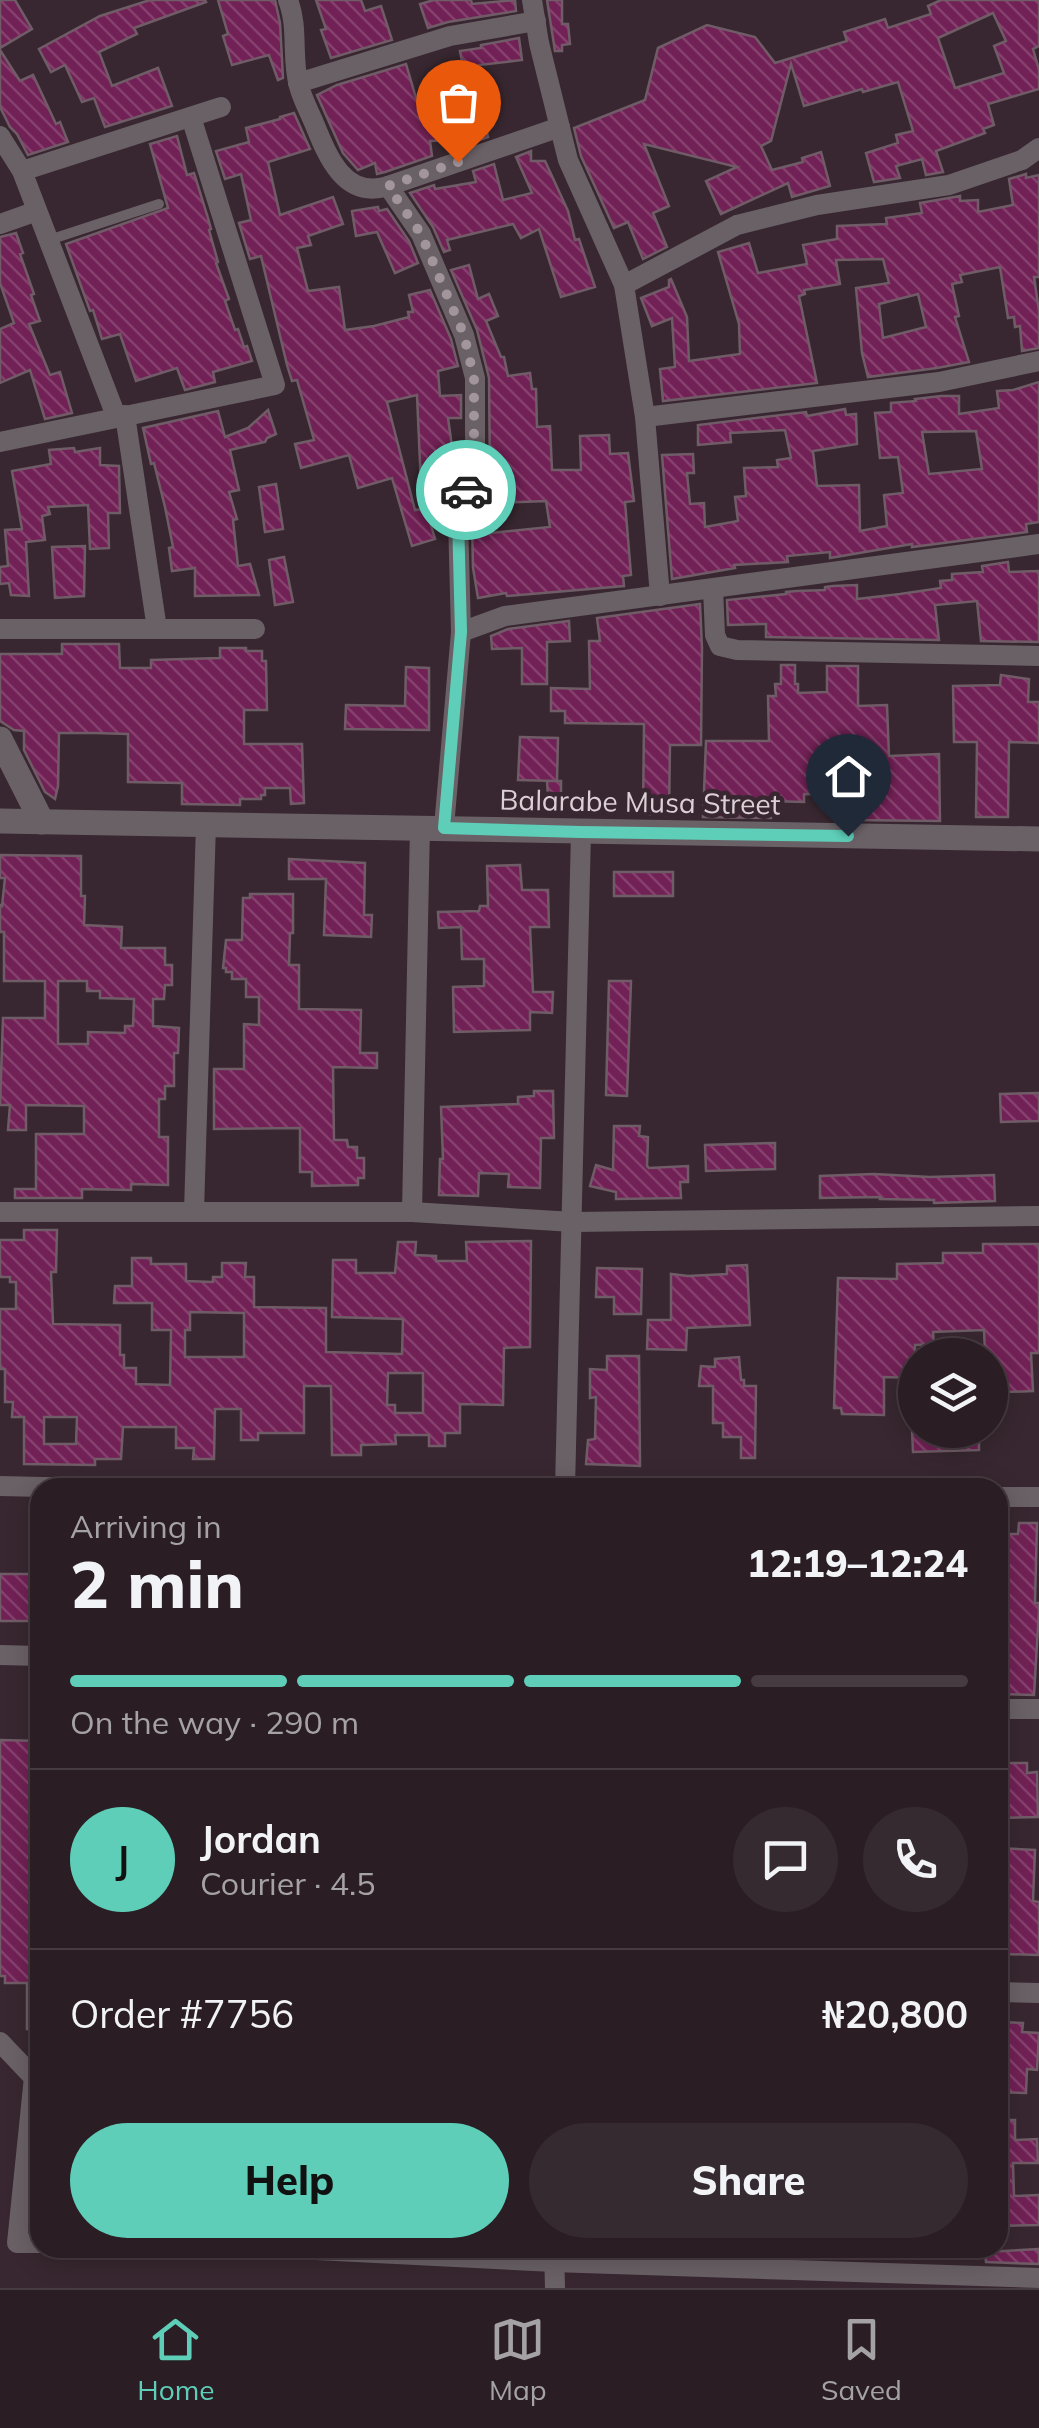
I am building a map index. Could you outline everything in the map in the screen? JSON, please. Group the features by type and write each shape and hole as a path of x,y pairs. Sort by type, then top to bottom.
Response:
{"street":[{"path":"288,0 294,16 298,83 330,162 349,182 376,190 560,128"},
{"path":"298,83 534,10 568,160 624,284 645,417 660,596"},
{"path":"22,172 221,107"},
{"path":"0,442 274,385 191,117"},
{"path":"0,136 22,172 120,416 157,629"},
{"path":"624,284 738,225 817,205 949,185 1022,160 1039,148"},
{"path":"388,186 421,234 464,335 474,378 474,458 458,518 461,632 432,828 412,1212"},
{"path":"0,224 37,211"},
{"path":"645,417 940,382 1039,360"},
{"path":"461,632 505,616 1039,544"},
{"path":"712,589 715,634 720,646 737,650 1039,656"},
{"path":"0,628 255,629"},
{"path":"0,739 42,822"},
{"name":"Balarabe Musa Street","path":"0,821 1039,840"},
{"path":"194,1211 206,824"},
{"path":"566,1478 580,832"},
{"path":"0,1212 412,1212 573,1222 1039,1216"},
{"path":"0,1486 30,1487"},
{"path":"1008,1497 1039,1498"},
{"path":"0,1655 30,1656"},
{"path":"1008,1709 1039,1709"},
{"path":"1008,1992 1039,1992"},
{"path":"0,2042 30,2074"},
{"path":"30,2138 17,2243 30,2243"},
{"path":"554,2258 556,2288"},
{"path":"617,2258 1039,2278"}],"lane":[{"path":"48,240 158,204"}],"building":[{"path":"0,0 15,0 32,29 0,48"},
{"path":"150,0 206,2 134,28 137,34 99,52 112,86 158,68 172,106 105,127 94,98 82,102 65,65 51,72 39,49 100,16"},
{"path":"218,0 275,0 283,78 278,80 269,55 232,65"},
{"path":"316,0 361,0 365,11 381,6 392,40 331,58"},
{"path":"471,0 472,4 515,0 516,11 428,28 420,4"},
{"path":"547,0 562,0 562,24 568,24 570,44 562,45 562,51 555,51"},
{"path":"941,0 1039,0 1039,46 1033,49 1039,89 988,104 994,125 983,129 985,133 936,151 943,172 926,175 922,159 896,166 900,178 874,182 866,153 898,143 896,135 913,131 898,82 804,106 791,64 771,141 761,146 772,170 803,162 802,158 821,152 830,186 792,197 788,183 721,214 706,181 737,167 644,144 669,206 653,213 667,247 643,259 628,222 614,228 581,156 574,128 645,100 658,48 707,25 755,37 775,63 847,41 844,32 885,19 888,28 931,14 928,6","holes":["993,13 1006,41 994,46 1004,73 955,88 938,38"]},
{"path":"519,38 522,60 479,65 481,81 466,83 460,51"},
{"path":"0,50 20,81 33,75 68,142 28,155 0,107"},
{"path":"406,64 419,108 463,105 464,110 474,109 475,113 482,113 488,137 457,148 454,140 430,141 432,156 377,174 375,163 358,170 343,153 317,95"},
{"path":"294,113 310,149 268,162 280,215 333,197 343,224 308,236 311,245 297,248 308,291 339,287 345,330 409,317 408,312 413,312 409,295 430,290 451,339 458,366 438,371 440,396 461,395 461,418 448,418 456,475 444,520 429,518 435,539 412,546 392,478 358,488 349,455 301,468 295,444 314,440 297,380 292,381 287,365 261,256 250,259 239,223 251,220 241,174 225,179 216,151 249,142 246,128","holes":["417,395 422,509 415,510 387,402"]},
{"path":"177,136 187,175 194,173 208,218 216,263 229,299 225,301 252,361 213,372 215,382 185,390 177,368 136,381 120,334 102,339 66,244 168,208 150,144"},
{"path":"531,151 531,161 545,161 595,287 561,297 539,229 521,238 513,224 447,240 450,250 444,252 410,193 434,185 435,189 476,182 473,171 494,164 503,200 532,193 516,157"},
{"path":"1039,175 1039,277 1034,277 1039,348 1022,351 1020,326 1015,327 1014,317 1008,318 1000,267 960,275 962,282 952,284 959,316 955,317 969,362 868,377 856,288 889,283 883,259 836,260 840,284 804,290 805,294 799,296 817,383 663,401 660,369 675,367 672,318 652,326 641,298 669,287 669,280 687,317 689,361 740,354 739,324 718,252 749,243 758,273 807,264 803,245 837,239 837,226 887,224 886,218 922,213 920,203 960,196 960,201 978,200 978,212 1013,205 1009,179","holes":["918,294 926,327 883,338 879,304"]},
{"path":"378,207 379,211 387,209 409,241 418,263 395,273 377,232 356,236 352,211"},
{"path":"16,233 40,321 29,324 50,375 60,372 72,413 45,419 30,370 0,383 0,329 14,323 0,283 0,237"},
{"path":"469,265 478,299 489,294 498,316 486,321 504,357 508,376 530,373 532,389 536,389 537,427 550,426 552,470 581,470 580,436 609,435 610,454 628,453 634,501 625,502 631,575 623,576 624,586 478,598 472,520 483,479 490,479 489,378 477,330 451,270","holes":["546,501 550,527 490,533 491,503"]},
{"path":"1039,382 1039,522 1026,524 1027,532 912,544 830,558 830,552 787,556 788,562 734,565 735,568 672,579 662,455 693,454 694,473 687,473 690,504 704,503 705,527 738,521 735,497 746,496 744,468 778,467 777,460 791,458 785,430 730,433 731,442 698,445 698,425 845,409 846,415 856,414 857,444 813,451 817,486 859,485 860,531 887,526 884,495 903,493 898,457 880,458 875,413 891,412 891,403 941,396 959,396 959,414 999,408 997,391","holes":["976,431 982,469 929,474 922,432"]},
{"path":"268,410 276,434 265,442 230,450 239,490 229,492 237,519 233,520 238,566 250,564 259,595 195,596 195,568 172,571 169,548 173,547 165,507 143,428 218,411 225,437 248,428"},
{"path":"74,448 75,452 100,448 100,465 119,466 120,513 108,513 109,548 90,549 88,505 48,507 50,514 42,516 45,540 26,542 29,596 11,595 9,583 0,584 0,567 8,566 5,530 22,529 12,471 51,464 49,450"},
{"path":"276,484 283,529 265,532 259,487"},
{"path":"85,546 84,596 55,598 52,547"},
{"path":"284,557 293,602 275,605 269,560"},
{"path":"1008,562 1009,572 1039,571 1039,642 981,641 977,601 935,605 939,640 766,637 766,624 728,625 727,600 857,585 857,599 900,594 941,588 940,581 952,580 952,574 983,572 982,566"},
{"path":"700,604 701,745 670,745 669,815 643,814 644,724 565,723 565,711 551,711 551,688 590,689 589,641 600,641 597,618"},
{"path":"569,621 570,641 547,642 547,684 522,684 522,648 492,649 491,636 508,629"},
{"path":"62,644 119,644 120,668 151,668 151,660 220,658 220,648 262,651 262,661 266,661 267,710 244,710 244,744 302,744 304,803 291,804 290,788 265,788 261,799 240,799 240,805 182,804 182,783 128,782 128,734 95,733 59,733 55,799 45,792 24,750 24,731 0,721 0,654 62,654"},
{"path":"781,665 795,665 798,693 827,692 827,666 858,666 858,706 887,705 889,756 939,754 940,821 852,820 853,795 804,794 804,802 770,801 771,818 703,817 706,741 769,741 768,696 776,696 775,684 781,684"},
{"path":"406,667 429,668 429,730 345,729 346,705 405,706"},
{"path":"1001,675 1029,679 1028,702 1039,702 1039,743 1009,742 1008,817 976,817 977,742 954,742 953,686 1000,685"},
{"path":"520,737 558,738 557,781 561,781 561,796 548,797 547,781 556,781 518,780"},
{"path":"0,855 81,856 84,925 122,927 121,948 165,948 165,965 172,965 172,985 165,985 164,999 153,999 153,1026 179,1028 174,1086 165,1086 165,1099 159,1099 159,1137 168,1137 168,1185 131,1184 131,1190 82,1189 82,1198 15,1198 15,1189 36,1189 36,1134 84,1134 84,1106 26,1105 26,1130 8,1130 10,1105 0,1105 3,1018 45,1018 45,981 4,981 0,905 5,878 0,878","holes":["58,981 87,981 87,991 100,991 100,998 134,999 133,1026 125,1026 125,1033 88,1032 88,1044 58,1044"]},
{"path":"289,859 365,863 364,915 372,915 371,937 324,935 326,879 289,879"},
{"path":"520,865 522,890 548,890 549,927 530,927 533,992 553,992 552,1013 530,1012 530,1030 454,1032 453,987 484,986 484,959 462,959 461,927 439,928 438,912 479,911 480,906 488,906 487,866"},
{"path":"614,872 673,872 673,896 614,896"},
{"path":"250,894 293,894 289,965 299,965 299,1009 361,1010 360,1053 377,1053 377,1068 333,1067 334,1140 347,1140 348,1147 357,1147 357,1158 364,1158 364,1178 358,1178 358,1185 312,1186 312,1172 300,1172 300,1128 214,1129 214,1069 244,1069 244,1024 259,1025 259,997 246,997 246,979 232,979 232,972 223,968 226,940 242,940 243,898 250,898"},
{"path":"609,981 631,981 627,1096 606,1095"},
{"path":"534,1091 553,1091 554,1138 541,1138 540,1188 508,1187 509,1174 479,1173 478,1196 439,1195 443,1159 441,1107 518,1104 518,1097 534,1096"},
{"path":"1039,1093 1039,1121 1001,1122 1000,1094"},
{"path":"614,1126 640,1126 639,1136 648,1137 649,1168 688,1166 688,1182 680,1182 681,1198 616,1199 616,1192 590,1186 596,1165 613,1170"},
{"path":"775,1143 775,1169 706,1171 705,1145"},
{"path":"994,1175 995,1201 934,1203 880,1197 820,1198 820,1176"},
{"path":"24,1230 57,1230 56,1272 51,1272 53,1324 120,1325 120,1355 124,1355 124,1368 136,1368 136,1384 170,1385 171,1330 152,1330 152,1303 114,1303 115,1286 132,1286 132,1258 151,1258 151,1264 186,1264 186,1281 213,1282 213,1277 222,1277 222,1263 246,1263 245,1277 254,1277 254,1307 326,1308 326,1352 402,1354 403,1319 332,1317 333,1260 356,1260 356,1273 395,1273 398,1242 416,1242 415,1255 436,1256 436,1261 467,1261 466,1242 531,1241 530,1347 504,1348 503,1405 460,1404 460,1433 445,1433 445,1446 429,1446 429,1435 395,1435 396,1444 361,1445 361,1455 332,1455 331,1386 304,1386 304,1433 258,1433 258,1440 241,1440 241,1409 215,1409 214,1459 193,1459 194,1448 176,1448 176,1427 123,1427 121,1459 95,1459 95,1465 24,1464 24,1417 12,1417 13,1402 5,1402 5,1369 0,1369 0,1309 16,1309 16,1282 0,1277 0,1240 24,1240","holes":["190,1312 244,1313 244,1357 185,1357","388,1373 423,1373 423,1413 395,1413 395,1405 387,1405","44,1417 77,1417 76,1444 44,1444"]},
{"path":"983,1244 1039,1244 1039,1353 1031,1353 1033,1391 1008,1392 1008,1338 984,1338 984,1330 933,1332 934,1338 898,1338 898,1377 884,1377 884,1415 842,1414 841,1408 834,1408 838,1278 897,1279 897,1264 943,1263 943,1253 983,1253"},
{"path":"747,1265 750,1325 687,1328 686,1350 647,1349 648,1320 671,1320 671,1274 727,1274 727,1266"},
{"path":"597,1268 642,1269 641,1314 614,1314 614,1297 596,1297"},
{"path":"607,1356 639,1356 640,1466 586,1464 588,1440 595,1439 596,1397 590,1398 590,1369 607,1370"},
{"path":"739,1357 744,1386 756,1386 755,1458 741,1458 741,1437 723,1437 723,1423 713,1423 713,1386 699,1386 701,1366 715,1367 715,1359"},
{"path":"913,1448 979,1448 979,1450 913,1452"},
{"path":"1019,1523 1037,1523 1035,1603 1039,1603 1039,1610 1034,1695 1008,1694 1008,1534 1018,1534"},
{"path":"0,1574 30,1574 30,1621 0,1621"},
{"path":"0,1740 30,1741 30,2029 27,1983 5,1983 5,1976 0,1976"},
{"path":"1008,1763 1027,1763 1027,1773 1037,1772 1038,1817 1008,1818"},
{"path":"1008,1849 1035,1850 1033,1901 1039,1902 1039,1955 1008,1954"},
{"path":"1008,2022 1023,2023 1022,2032 1039,2033 1037,2070 1027,2069 1026,2093 1008,2092"},
{"path":"1008,2120 1015,2120 1015,2140 1037,2139 1038,2163 1013,2163 1014,2196 1039,2195 1039,2225 1008,2226"},
{"path":"1039,2249 1039,2264 986,2262 986,2258 1008,2258 1008,2251"}],"way so far":[{"path":"458,162 388,186 421,234 464,335 474,378 474,458 466,490"}],"route":[{"path":"466,490 458,518 461,632 444,828 848,836"}]}
